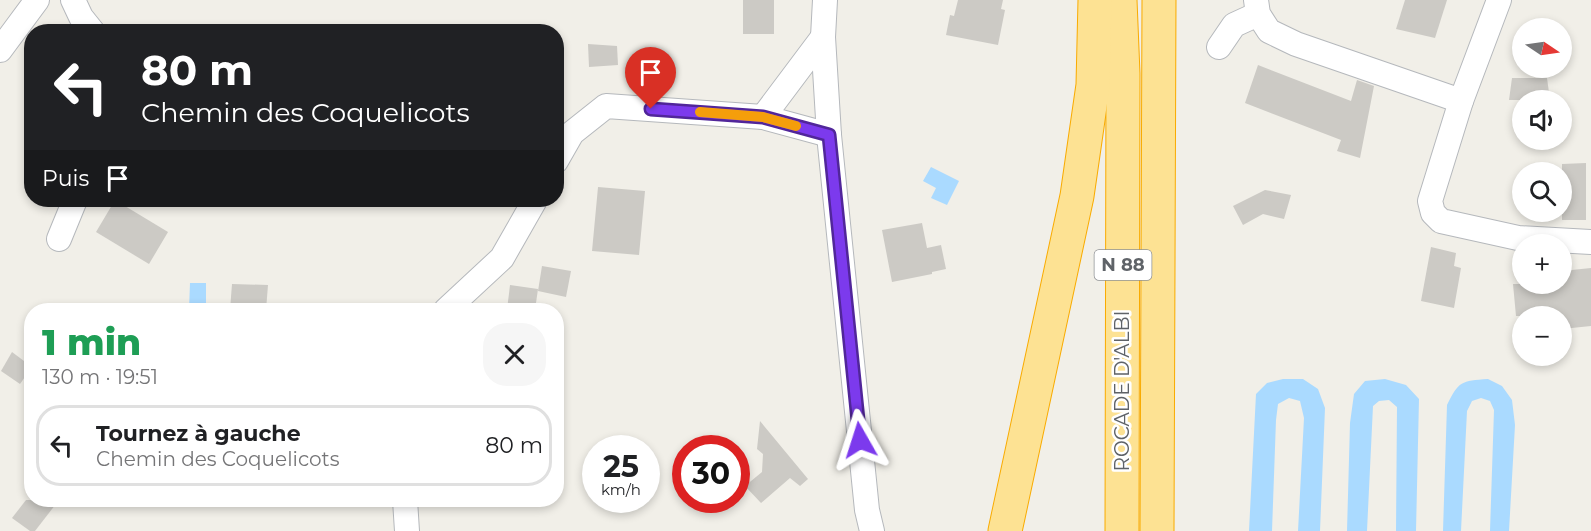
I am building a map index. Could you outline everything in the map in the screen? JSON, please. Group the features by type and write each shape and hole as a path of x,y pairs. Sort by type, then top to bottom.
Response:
{"highway":[{"path":"1005,531 1077,196 1093,85 1095,0"},
{"name":"ROCADE D'ALBI","path":"1120,0 1123,85 1122,531"},
{"path":"1159,2 1179,412 1179,531"},
{"name":"ROCADE D'ALBI","path":"1157,531 1159,2"}],"street":[{"path":"0,50 37,0"},
{"path":"73,0 87,24"},
{"path":"825,0 823,37 829,135 867,510 872,531"},
{"path":"1499,0 1461,101 1430,201 1433,213 1441,221 1518,238 1591,242"},
{"path":"1219,47 1234,25 1257,7 1269,31 1296,44 1461,101"},
{"path":"763,117 823,37"},
{"path":"564,147 572,133 606,106 763,117 829,135"},
{"path":"59,239 72,207"},
{"path":"454,303 502,258 531,207"},
{"path":"405,507 407,531"}],"water":[{"path":"931,167 959,181 947,205 931,198 936,188 923,181"},
{"path":"190,283 206,283 206,303 189,303"},
{"path":"1283,379 1303,379 1318,389 1325,408 1320,531 1298,531 1304,418 1300,401 1289,398 1278,404 1272,531 1249,531 1256,394 1267,383"},
{"path":"1385,379 1406,385 1419,399 1416,531 1396,531 1397,407 1389,400 1379,401 1373,406 1367,531 1347,531 1350,423 1354,394 1365,381"},
{"path":"1488,379 1502,386 1512,400 1515,425 1509,531 1490,531 1494,410 1490,401 1481,398 1472,401 1467,411 1461,531 1443,531 1447,405 1462,384"}],"building":[{"path":"743,0 774,0 774,34 743,34"},
{"path":"958,0 1003,0 1001,9 1005,10 998,45 946,35 950,15 954,16"},
{"path":"1405,0 1447,0 1435,38 1396,29"},
{"path":"588,44 617,46 618,65 589,67"},
{"path":"1258,65 1351,101 1357,80 1374,86 1360,158 1337,151 1341,140 1245,103"},
{"path":"1512,78 1547,78 1549,90 1512,90 1512,100 1509,100"},
{"path":"1586,163 1586,220 1572,220 1572,164"},
{"path":"598,187 645,191 639,255 592,251"},
{"path":"1265,190 1291,195 1284,219 1263,214 1243,225 1233,206"},
{"path":"111,207 127,207 168,232 149,264 96,232"},
{"path":"922,223 927,248 941,245 946,269 892,282 882,230"},
{"path":"1431,247 1456,253 1454,266 1461,268 1454,308 1421,301"},
{"path":"542,266 571,271 566,297 538,291"},
{"path":"1591,268 1591,326 1572,328 1572,306 1515,306 1514,294 1572,294 1572,270"},
{"path":"232,284 268,285 267,303 231,303"},
{"path":"510,285 538,289 536,303 508,303"},
{"path":"12,352 24,361 24,378 20,384 1,371"},
{"path":"760,421 808,479 800,486 790,478 761,503 750,491 750,482 762,472 763,454 757,449"},
{"path":"24,503 24,507 54,507 35,531 30,531 12,518"}],"slow traffic":[{"path":"700,112 763,117 796,126"}],"route":[{"path":"651,109 763,117 829,135 860,440"}]}
